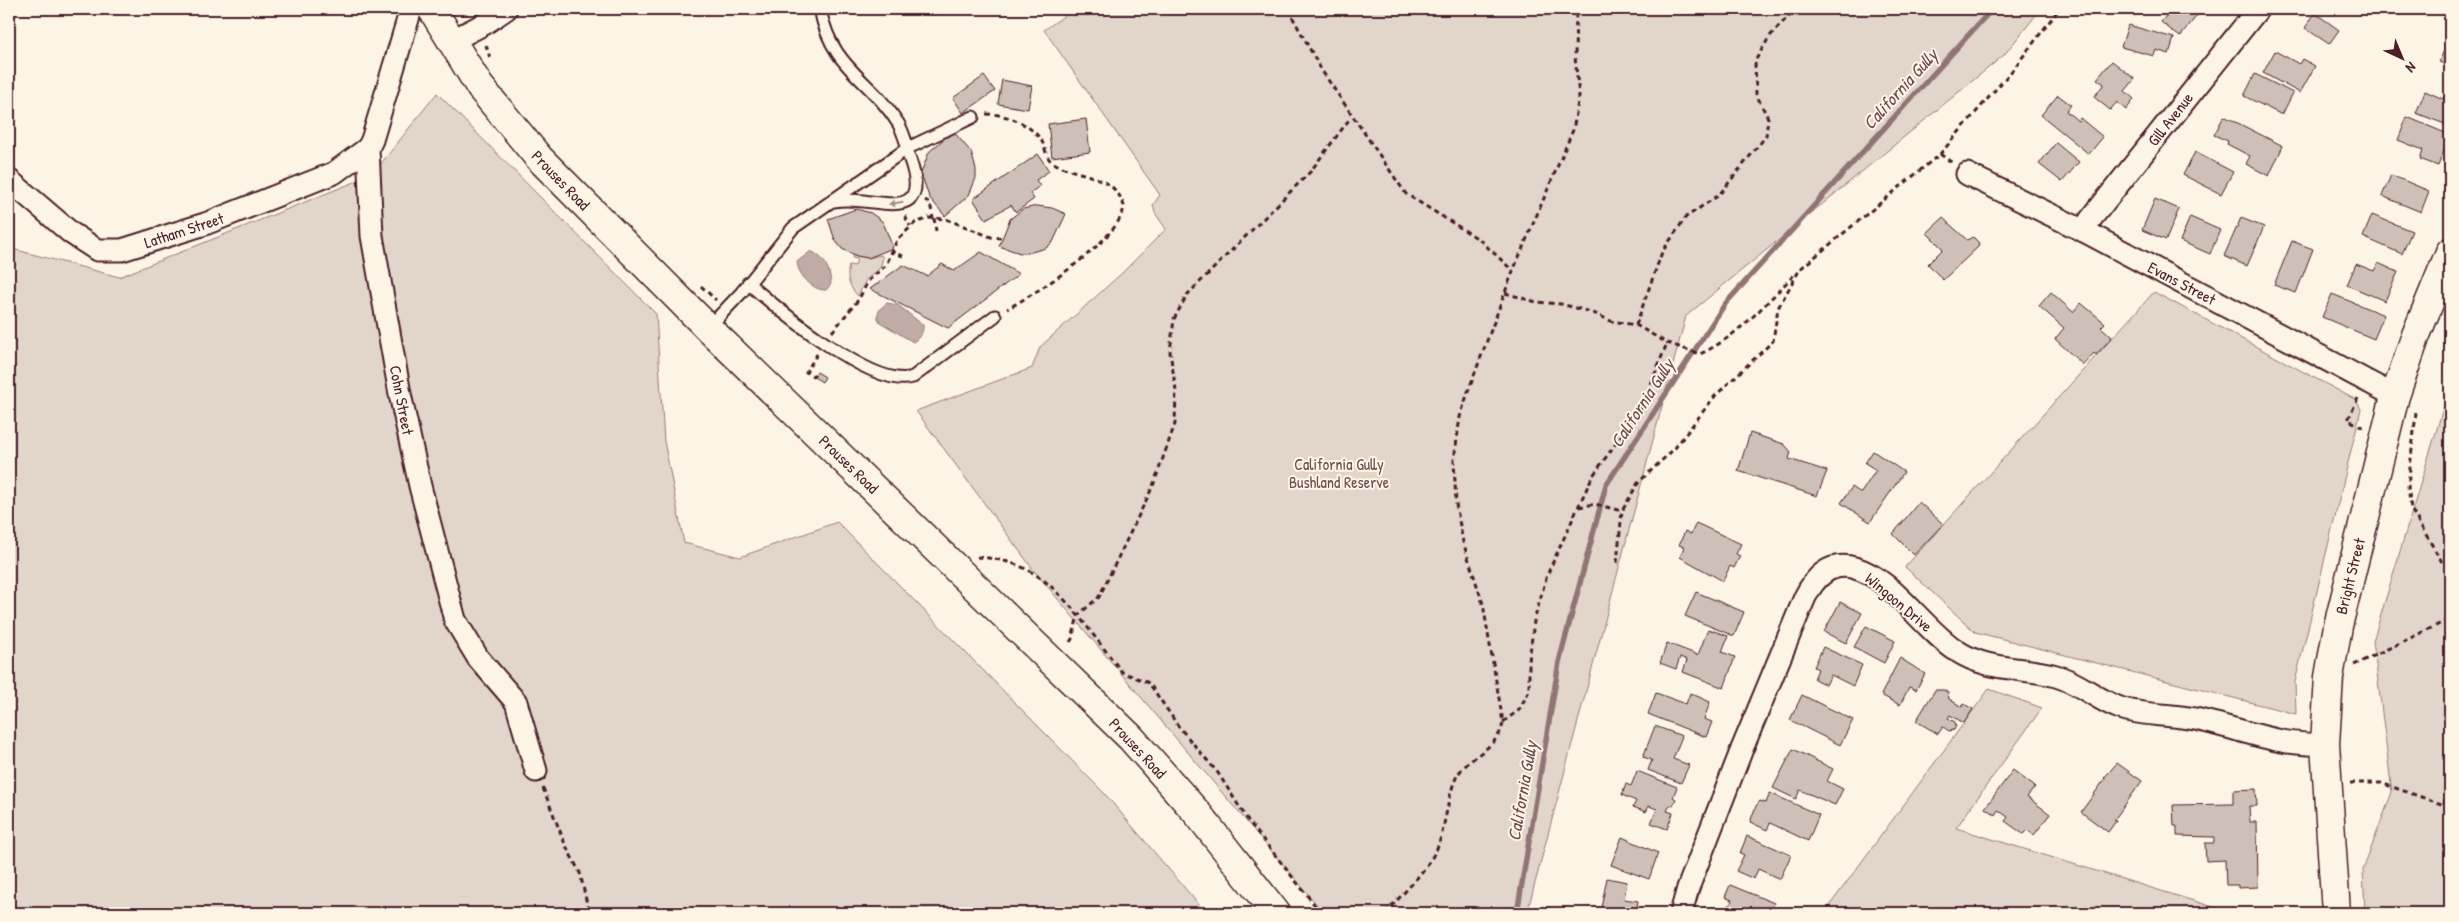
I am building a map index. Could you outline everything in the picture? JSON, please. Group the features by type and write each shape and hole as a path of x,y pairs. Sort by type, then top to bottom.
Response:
{"street":[{"name":"Cohn Street","path":"412,9 368,148 372,236 399,385 420,486 455,620 478,658 516,702 536,771"},
{"name":"Prouses Road","path":"432,9 489,99 528,146 708,328 1131,738 1175,787 1276,913"},
{"path":"451,41 484,24 506,9"},
{"name":"Gill Avenue","path":"2084,231 2090,220 2258,9"},
{"name":"Latham Street","path":"9,180 71,233 98,250 122,250 205,224 334,173 368,148"},
{"name":"Evans Street","path":"1967,174 2084,231 2406,400"},
{"name":"Bright Street","path":"2336,913 2326,784 2325,744 2329,677 2338,626 2406,400 2416,335 2448,261"},
{"name":"Wingoon Drive","path":"1681,913 1688,888 1742,749 1805,597 1816,579 1830,568 1847,566 1870,575 1949,645 1976,661 1996,667 2065,678 2121,708 2197,720 2287,743 2305,746 2325,744"}],"lane":[{"path":"820,9 824,28 838,56 882,101 899,125 912,167 914,185 912,194 907,200 894,205 848,199 827,204"},
{"path":"708,328 793,228 907,149 973,116"},
{"path":"748,283 824,343 893,378 907,379 913,377 995,316"}],"path":[{"path":"1288,9 1322,71 1351,117 1406,194 1480,240 1513,271"},
{"path":"1385,913 1415,881 1438,846 1456,777 1463,768 1493,742 1502,730 1503,722 1483,604 1464,542 1456,504 1454,460 1460,417 1513,271 1573,130 1579,97 1576,57 1576,10 1568,9"},
{"path":"1636,324 1662,252 1686,217 1719,195 1766,136 1768,118 1756,94 1755,61 1770,36 1795,9"},
{"path":"1506,293 1536,302 1562,304 1591,312 1611,322 1636,324 1668,342 1700,354 1712,349 1737,330 1800,269 1940,154 2015,67 2060,9"},
{"path":"973,116 994,114 1023,124 1040,140 1049,160 1055,164 1099,178 1115,190 1124,206 1122,216 1113,230 1067,270 1036,292 995,316"},
{"path":"1054,662 1072,639 1078,615 1099,596 1153,486 1175,424 1176,391 1170,352 1174,319 1187,295 1310,172 1351,117"},
{"path":"921,204 925,200 929,201 936,231"},
{"path":"899,218 910,214"},
{"path":"905,216 910,226"},
{"path":"815,374 813,376 806,372 838,322 859,299 868,281 886,265 890,251 910,226 934,218 956,221 986,235 1001,238"},
{"path":"890,251 903,256"},
{"path":"1617,563 1622,511 1638,483 1675,448 1715,396 1772,341 1778,308 1800,269"},
{"path":"1503,722 1519,710 1529,692 1529,661 1534,621 1547,574 1592,477 1642,405 1668,342"},
{"path":"2358,398 2348,420 2371,431"},
{"path":"2406,400 2408,486 2411,509 2442,562 2450,564"},
{"path":"1579,507 1595,504 1622,511"},
{"path":"957,568 968,556 997,558 1035,572 1061,596 1122,672 1149,683 1179,727 1218,774 1249,822 1320,913"},
{"path":"2329,677 2450,619"},
{"path":"2450,639 2446,664 2450,685"},
{"path":"536,771 565,844 580,873 589,913"},
{"path":"2326,784 2381,782 2450,807"},
{"path":"2444,804 2450,782"}],"green space":[{"name":"California Gully Bushland Reserve","path":"1074,9 2041,9 2004,55 1686,316 1527,913 1324,913 1035,572 916,411 1032,368 1040,347 1122,273 1166,229 1155,213 1153,205 1160,195 1044,30"},
{"path":"437,93 656,314 664,441 684,543 740,557 837,522 1104,793 1206,913 9,913 9,248 119,277 372,175"},
{"path":"853,255 868,258 881,255 883,258 880,268 866,280 858,296 850,286 848,278 849,265 855,266 857,259 852,258"},
{"path":"2154,292 2356,400 2361,409 2295,682 2296,714 1975,632 1905,567"},
{"path":"2448,392 2450,393 2450,913 2365,913 2363,870 2392,792 2373,641"},
{"path":"1989,689 2042,708 1956,828 2233,913 1824,913"}],"shaded area":[{"path":"811,251 820,257 828,269 831,284 826,290 821,290 811,285 803,277 798,267 797,262"},
{"path":"887,303 898,305 923,325 921,335 913,342 880,322 877,316 880,309"}],"building":[{"path":"2172,9 2202,9 2180,37 2161,22"},
{"path":"2315,13 2339,30 2329,44 2305,28"},
{"path":"2128,25 2174,38 2169,54 2156,50 2154,56 2121,47"},
{"path":"2448,41 2450,41 2450,66 2439,62"},
{"path":"2275,51 2299,64 2302,59 2315,66 2300,93 2263,73"},
{"path":"2112,61 2135,79 2125,91 2134,99 2126,110 2117,102 2110,110 2094,97 2104,84 2097,79"},
{"path":"2255,74 2293,93 2282,115 2244,96"},
{"path":"984,76 995,91 963,113 953,98"},
{"path":"1002,80 1032,86 1028,109 998,104"},
{"path":"2425,91 2443,99 2447,91 2450,92 2450,126 2416,113"},
{"path":"2058,95 2071,105 2066,111 2078,121 2080,118 2103,137 2089,154 2041,115"},
{"path":"2224,116 2283,146 2269,176 2246,164 2250,156 2227,144 2228,141 2214,135"},
{"path":"2407,117 2450,135 2438,166 2420,159 2423,150 2398,140"},
{"path":"1086,119 1090,152 1052,157 1048,124"},
{"path":"953,131 971,152 976,169 976,178 969,195 945,216 929,197 921,173 929,152"},
{"path":"2056,143 2079,162 2062,182 2039,164"},
{"path":"2195,152 2233,172 2221,194 2183,175"},
{"path":"1038,154 1049,171 1036,180 1040,186 1030,193 1034,199 1016,212 1011,205 986,219 973,199"},
{"path":"2391,175 2429,191 2421,212 2382,196"},
{"path":"2155,199 2179,209 2166,240 2142,230"},
{"path":"1037,206 1052,208 1066,214 1053,242 1046,248 1028,253 1020,253 999,246 1010,219 1023,209"},
{"path":"856,209 871,213 883,222 893,248 868,258 857,256 842,249 835,240 828,219"},
{"path":"2372,215 2412,231 2402,254 2363,237"},
{"path":"2190,217 2220,230 2210,254 2180,241"},
{"path":"1943,218 1967,240 1973,237 1979,243 1978,247 1943,280 1928,264 1943,249 1927,233"},
{"path":"2241,218 2264,227 2247,266 2224,256"},
{"path":"2292,241 2313,249 2296,293 2274,285"},
{"path":"981,252 1019,274 948,328 870,289 903,265 927,276 942,264 954,271"},
{"path":"2378,263 2398,272 2385,301 2347,285 2356,264 2374,271"},
{"path":"2051,292 2073,312 2081,303 2105,323 2101,327 2112,337 2096,355 2094,353 2083,365 2055,339 2064,328 2039,306"},
{"path":"2332,294 2384,315 2374,339 2322,317"},
{"path":"817,372 825,377 822,382 814,377"},
{"path":"1750,433 1784,444 1791,452 1789,459 1827,471 1817,496 1738,471"},
{"path":"1873,451 1904,472 1870,522 1841,503 1852,487 1861,493 1876,470 1865,463"},
{"path":"1919,502 1943,524 1914,555 1893,534"},
{"path":"1696,523 1741,544 1736,554 1740,556 1734,568 1730,566 1723,581 1680,557 1684,547 1679,545 1685,531 1691,534"},
{"path":"1696,592 1744,612 1734,636 1685,616"},
{"path":"1840,602 1862,613 1846,643 1824,632"},
{"path":"1866,626 1895,641 1884,663 1854,647"},
{"path":"1708,629 1728,636 1722,652 1735,657 1724,688 1683,672 1687,660 1680,657 1676,669 1660,663 1667,643 1698,655"},
{"path":"1823,647 1862,665 1853,686 1831,675 1826,685 1814,679 1818,669 1814,667"},
{"path":"1900,658 1925,674 1916,690 1909,687 1900,705 1881,695"},
{"path":"1935,690 1944,690 1948,693 1949,699 1962,707 1964,704 1973,709 1964,723 1950,715 1948,718 1955,722 1954,730 1949,731 1943,727 1938,734 1916,721"},
{"path":"1656,693 1686,704 1690,693 1710,702 1704,719 1712,722 1706,737 1648,714"},
{"path":"1802,695 1853,720 1840,745 1790,720"},
{"path":"1655,726 1682,736 1673,759 1689,765 1681,783 1648,770 1652,760 1643,757"},
{"path":"1793,749 1833,769 1827,781 1843,789 1835,805 1800,790 1796,799 1773,788"},
{"path":"2117,763 2142,781 2114,820 2116,821 2108,832 2081,812 2104,778"},
{"path":"2013,770 2035,787 2027,797 2050,814 2034,835 2027,830 2023,834 2005,821 2008,817 1998,810 1995,815 1985,808"},
{"path":"1637,771 1677,787 1673,797 1676,799 1673,806 1670,805 1667,811 1673,813 1667,829 1651,823 1657,809 1649,806 1646,812 1633,807 1636,801 1622,795 1626,784 1631,786"},
{"path":"2256,789 2257,806 2249,806 2250,822 2257,822 2258,887 2238,888 2238,885 2226,885 2225,860 2206,861 2205,843 2214,843 2214,837 2177,836 2177,826 2174,826 2173,805 2233,804 2233,790"},
{"path":"1770,793 1819,815 1808,841 1770,823 1767,830 1750,822 1756,806 1760,801 1766,803"},
{"path":"1747,836 1791,855 1780,879 1758,869 1754,879 1736,871 1744,855 1740,853"},
{"path":"1622,837 1658,853 1649,879 1611,865"},
{"path":"1607,878 1627,882 1624,899 1638,901 1636,913 1600,913"},
{"path":"1730,885 1774,903 1770,913 1726,913 1732,900 1725,897"}],"waterway":[{"name":"California Gully","path":"1517,913 1559,662 1606,485 1725,304 1992,9"}]}
